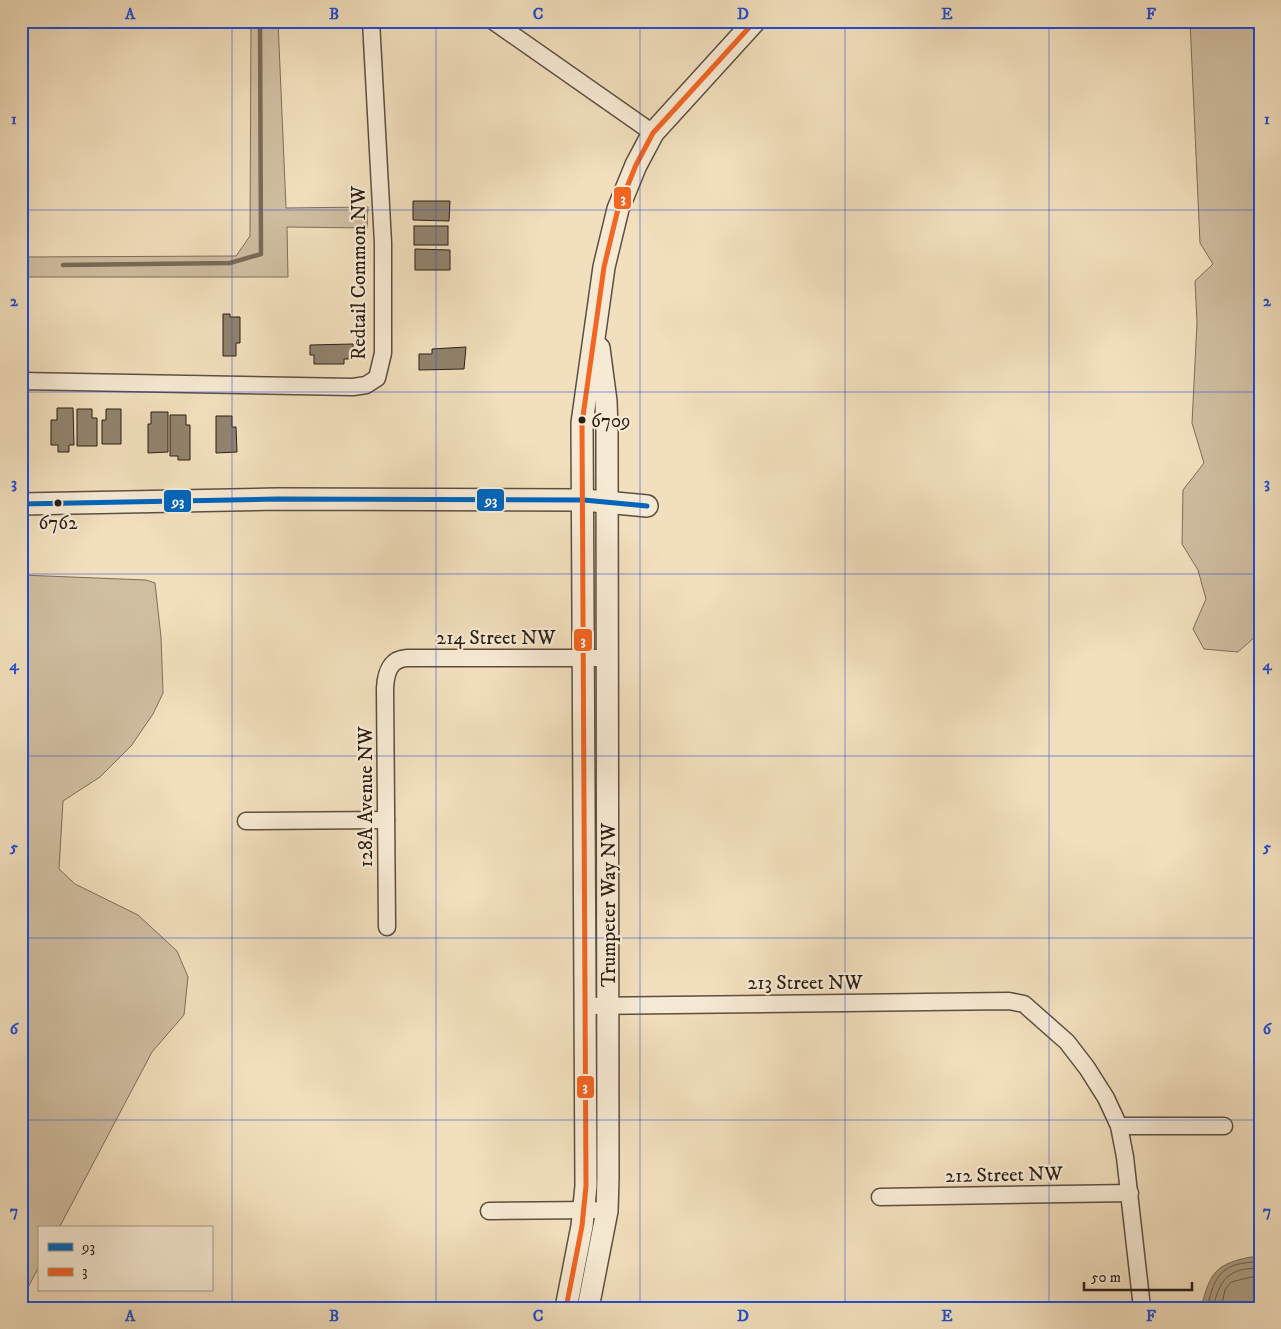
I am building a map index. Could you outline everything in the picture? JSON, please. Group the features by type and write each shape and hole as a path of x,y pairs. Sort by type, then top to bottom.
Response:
{"street":[{"name":"Redtail Common NW","path":"21,382 353,387 366,385 376,378 383,352 383,243 372,21"},
{"path":"493,21 653,133"},
{"name":"Trumpeter Way NW","path":"566,1308 584,1210 587,1163 583,409 604,267 618,209 636,165 653,133 755,21"},
{"name":"Trumpeter Way NW","path":"588,1308 607,1211 606,401 596,321"},
{"path":"21,504 277,499 606,500 647,506"},
{"name":"214 Street NW","path":"389,668 396,660 408,658 607,658"},
{"name":"128A Avenue NW","path":"387,927 385,688 389,668"},
{"path":"246,821 386,820"},
{"name":"213 Street NW","path":"586,1006 1009,1002 1024,1004 1067,1042 1087,1068 1106,1098 1119,1126"},
{"path":"1142,1308 1130,1193 1119,1126 1224,1126"},
{"name":"212 Street NW","path":"880,1197 1130,1193"},
{"path":"488,1211 607,1211"}],"shaded area":[{"path":"251,21 278,21 286,208 368,207 367,228 287,227 288,277 21,277 21,257 236,256 250,236"},
{"path":"1190,21 1260,21 1260,614 1257,635 1238,652 1204,649 1193,629 1206,599 1198,570 1182,544 1183,490 1204,463 1192,423 1197,323 1195,281 1213,264 1200,243"},
{"path":"21,575 146,580 155,583 161,637 163,693 153,714 131,746 100,777 63,801 59,869 75,884 138,915 177,951 188,977 184,1015 152,1052 60,1226 38,1226 38,1269 21,1300"}],"water":[{"path":"1251,1257 1260,1257 1260,1308 1201,1308 1211,1278 1216,1272 1229,1263"}],"building":[{"path":"413,201 450,201 449,221 413,220"},
{"path":"414,226 448,226 448,245 414,245"},
{"path":"415,249 450,250 450,270 415,270"},
{"path":"223,314 230,314 230,317 240,317 240,343 236,343 236,356 223,356"},
{"path":"353,344 354,359 344,359 344,364 314,364 314,355 310,355 310,345"},
{"path":"466,347 464,369 419,370 419,354 432,354 432,349"},
{"path":"57,408 73,408 74,445 69,445 69,452 58,452 58,445 51,445 51,420 57,420"},
{"path":"77,409 92,409 92,418 97,418 97,446 77,446"},
{"path":"106,409 121,409 121,444 102,444 102,420 106,420"},
{"path":"151,412 168,412 168,452 148,453 148,424 151,424"},
{"path":"170,415 186,415 186,425 190,425 190,460 178,460 178,456 170,456"},
{"path":"216,416 232,416 232,427 236,427 237,452 216,453"}],"waterway":[{"path":"63,265 230,263 261,254 260,21"}],"transit line":[{"name":"3","path":"566,1308 582,1226 586,1186 582,423 604,267 618,209 636,165 653,133 755,21"},
{"name":"93","path":"21,504 277,499 584,500 647,506"}],"place":[{"name":"6709","path":"582,420"},
{"name":"6762","path":"58,503"}]}
